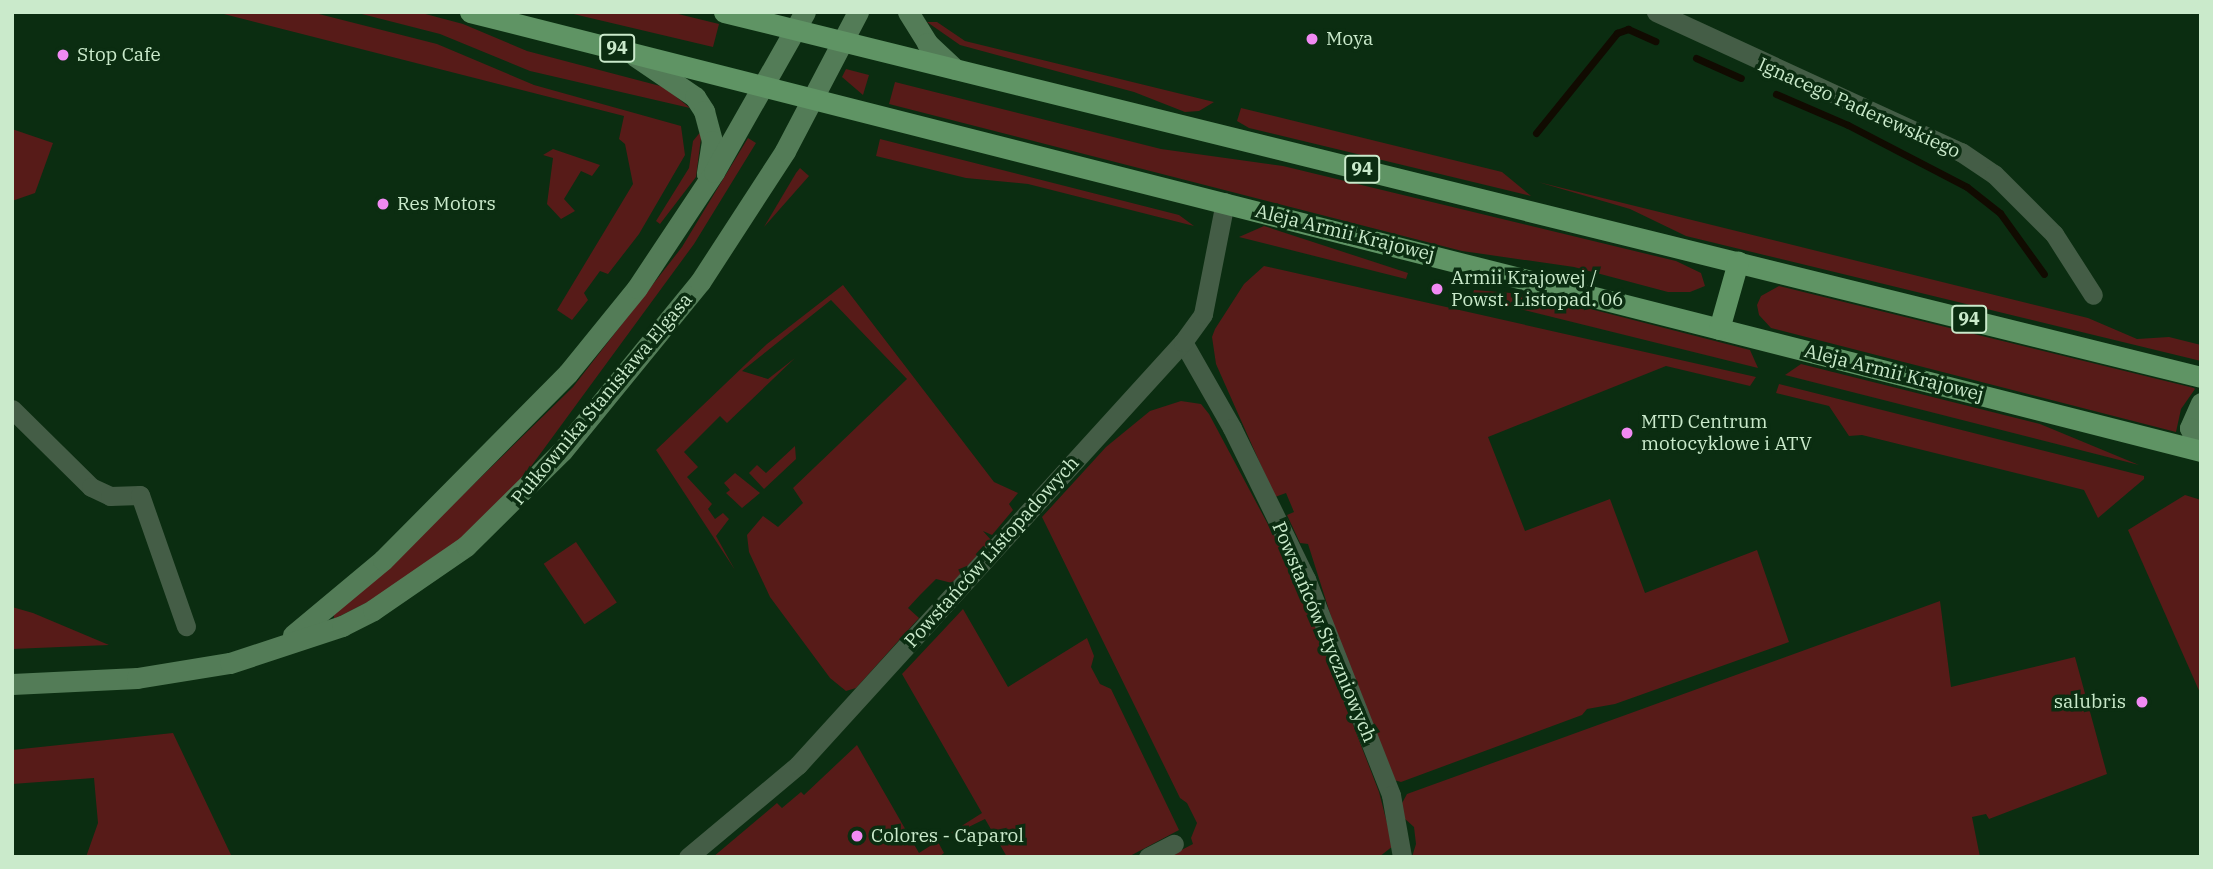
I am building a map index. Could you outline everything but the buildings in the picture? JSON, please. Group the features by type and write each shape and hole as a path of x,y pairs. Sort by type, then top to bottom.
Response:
{"main road":[{"name":"Aleja Armii Krajowej","path":"470,12 814,97 2201,451"},
{"name":"94","path":"724,12 800,21 843,41 2201,377"},
{"path":"1719,329 1738,262"}],"street":[{"path":"814,97 858,12"},
{"path":"908,12 927,43 955,69"},
{"name":"Ignacego Paderewskiego","path":"1656,12 1961,152 1994,174 2054,234 2093,295"},
{"path":"765,85 800,21"},
{"path":"628,51 695,97 704,111 712,141 705,186"},
{"name":"Pułkownika Stanisława Elgasa","path":"282,644 383,560 528,417 637,288 705,186 765,85"},
{"name":"Pułkownika Stanisława Elgasa","path":"12,684 184,673 230,663 342,626 373,610 466,546 500,517 562,451 700,282 814,97"},
{"name":"Powstańców Listopadowych","path":"688,857 799,765 1182,342 1203,314 1225,202"},
{"name":"Powstańców Styczniowych","path":"1182,342 1232,428 1306,579 1391,795 1402,857"},
{"path":"2201,403 2190,428 2201,451"},
{"path":"12,409 91,487 110,496 141,495 186,626"},
{"path":"1148,857 1174,844"}],"shaded area":[{"path":"216,12 311,12 437,44 534,85 681,126 685,155 639,234 608,274 600,271 584,293 588,300 572,320 557,310 633,184 625,144 619,139 624,116"},
{"path":"354,12 418,12 463,24 527,51 664,87 690,108 530,71 440,34"},
{"path":"565,12 670,12 719,24 713,47"},
{"path":"927,22 937,22 965,41 1214,102 1199,111 1185,112 1134,92 960,45"},
{"path":"846,69 869,75 863,95 842,77"},
{"path":"895,82 1161,149 1283,166 1676,261 1701,273 1705,286 1690,292 1668,292 1574,267 1462,251 889,104"},
{"path":"1241,108 1502,172 1531,196 1249,128 1237,121"},
{"path":"12,129 53,143 35,193 12,201"},
{"path":"702,130 696,177 660,224 656,221 689,168 693,141"},
{"path":"748,138 756,143 694,244 513,491 462,538 382,595 334,619 334,613 389,567 573,387 682,247"},
{"path":"880,139 1179,215 1194,226 1028,184 966,178 876,156"},
{"path":"553,149 600,165 592,176 581,171 564,199 575,211 561,219 547,204 553,158 543,155"},
{"path":"800,168 809,176 764,227 796,173"},
{"path":"1538,182 2088,318 2137,339 2169,337 2201,345 2201,361 1686,236 1630,209"},
{"path":"1264,226 1408,273 1406,279 1239,237"},
{"path":"1264,266 1756,377 1750,386 1666,366 1488,437 1525,531 1610,499 1645,593 1757,550 1789,642 1615,704 1587,709 1582,715 1401,782 1394,780 1342,651 1308,544 1300,543 1287,515 1294,512 1286,493 1275,497 1216,364 1212,337 1215,329 1244,284"},
{"path":"843,285 994,482 1018,493 1009,504 1013,510 992,535 983,531 991,540 952,583 936,579 920,595 908,608 919,618 856,688 846,691 830,678 770,597 749,552 747,535 763,516 778,527 803,503 793,488 907,379 831,300 742,371 768,379 795,358 727,423 720,416 684,452 698,467 687,477 712,504 708,509 715,519 723,513 729,519 716,536 735,570 656,450 767,344"},
{"path":"1779,286 2195,389 2181,409 2176,432 1771,328 1759,315 1757,305 1761,296"},
{"path":"1474,290 1536,295 1750,350 1758,368 1472,297"},
{"path":"1801,364 2040,424 2139,465 1785,375"},
{"path":"1779,384 2144,476 2144,479 2098,518 2084,490 1862,435 1849,436 1829,406 1776,393"},
{"path":"1181,401 1201,404 1209,414 1296,577 1379,792 1393,846 1379,857 1168,857 1193,844 1191,838 1197,823 1187,803 1180,798 1042,517 1106,447 1150,411"},
{"path":"795,446 796,459 764,489 749,473 757,465 766,473"},
{"path":"735,473 760,493 742,508 726,493 730,490 724,483"},
{"path":"2185,495 2201,500 2201,695 2128,530"},
{"path":"576,542 617,603 584,624 544,564"},
{"path":"1940,601 1951,687 2075,657 2107,774 1989,819 1986,814 1972,817 1980,857 1412,857 1416,844 1414,827 1404,818 1401,805 1407,794"},
{"path":"12,607 33,613 109,645 12,649"},
{"path":"963,609 1008,687 1087,638 1094,656 1091,667 1100,684 1111,689 1179,830 1128,857 1007,857 985,819 938,842 944,853 939,857 713,857 777,803 782,808 801,792 804,795 857,745 919,853 982,813 902,674"},
{"path":"173,733 232,857 86,857 98,823 94,778 12,784 12,750"}],"waterway":[{"path":"1536,133 1617,33 1628,29 1655,41"},
{"path":"1696,58 1741,78"},
{"path":"1776,94 1848,125 1967,187 2000,213 2044,274"}],"place":[{"name":"Moya","path":"1312,39"},
{"name":"Stop Cafe","path":"63,55"},
{"name":"Res Motors","path":"383,204"},
{"name":"Armii Krajowej / Powst. Listopad. 06","path":"1437,289"},
{"name":"MTD Centrum motocyklowe i ATV","path":"1627,433"},
{"name":"salubris","path":"2142,702"},
{"name":"Colores - Caparol","path":"857,836"}]}
